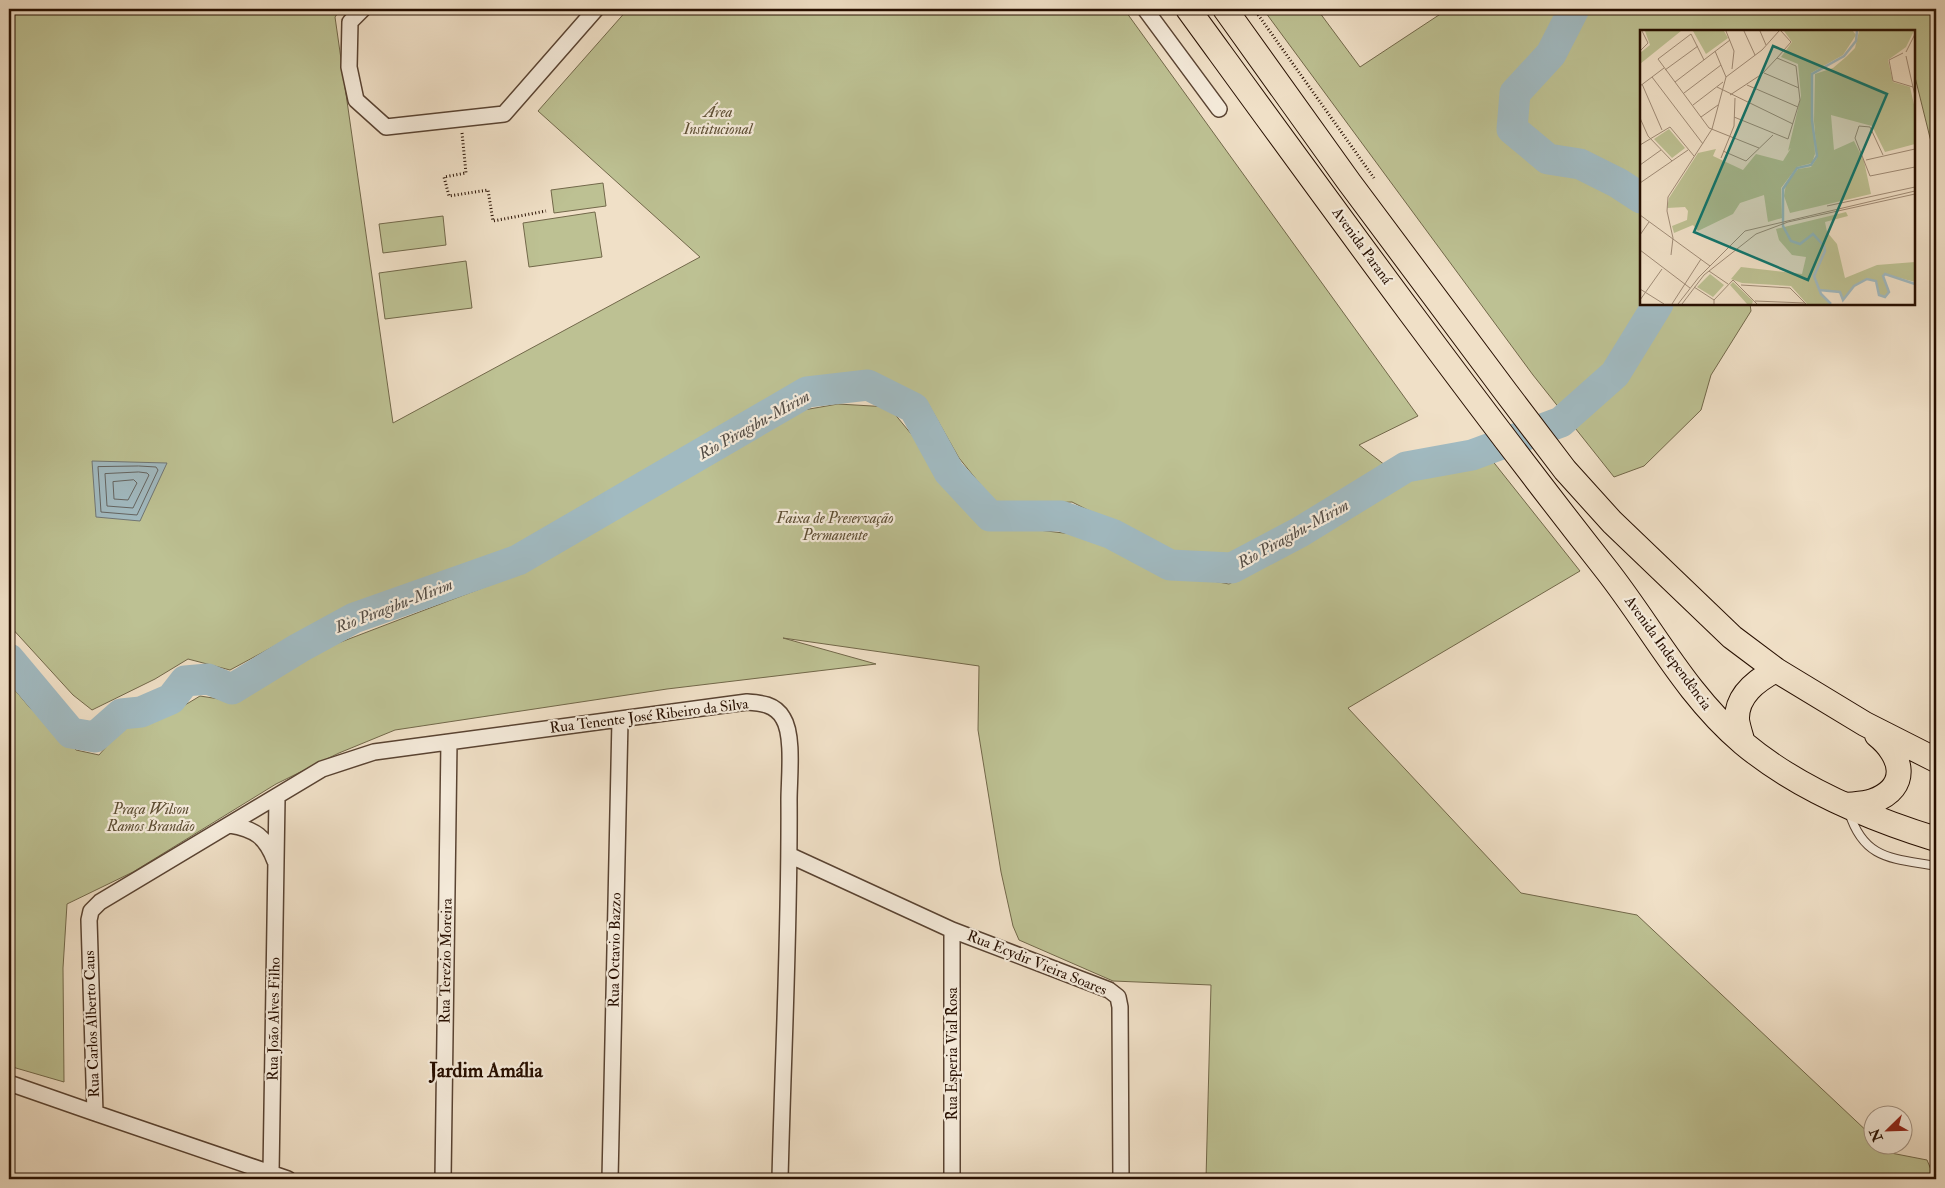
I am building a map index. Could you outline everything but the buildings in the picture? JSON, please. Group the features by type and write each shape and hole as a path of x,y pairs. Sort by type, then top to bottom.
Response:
{"main road":[{"name":"Avenida Paraná","path":"1188,9 1464,387 1538,482"},
{"name":"Avenida Paraná","path":"1225,9 1349,182 1565,470 1612,522 1732,637 1776,670"},
{"name":"Avenida Independência","path":"1538,482 1618,584 1683,678 1709,709 1743,743 1796,778 1846,805 1936,839"},
{"path":"1743,743 1737,719 1742,699 1752,685 1776,670 1865,724 1936,760"},
{"path":"1846,805 1874,801 1888,792 1899,776 1898,759 1890,745 1865,724"}],"street":[{"path":"363,9 350,22 349,67 356,100 386,127 504,114 596,9"},
{"path":"1145,9 1219,110"},
{"name":"Rua Tenente José Ribeiro da Silva","path":"91,911 100,902 277,798 322,769 374,752 747,702 766,704 778,711 784,718 789,739 790,855 780,1179"},
{"name":"Rua Octavio Bazzo","path":"610,1179 620,720"},
{"name":"Rua Terezio Moreira","path":"443,1179 449,742"},
{"name":"Rua João Alves Filho","path":"271,1173 277,798"},
{"name":"Rua João Alves Filho","path":"230,826 248,828 263,838 276,865"},
{"name":"Rua Ecydir Vieira Soares","path":"790,855 952,930 1109,990 1118,997 1120,1007 1121,1179"},
{"name":"Rua Carlos Alberto Caus","path":"91,911 89,920 94,1113 288,1179"},
{"name":"Rua Esperia Vial Rosa","path":"952,930 952,1179"},
{"path":"9,1083 94,1113"}],"lane":[{"path":"1846,805 1855,831 1866,846 1881,854 1936,866"}],"path":[{"path":"1254,9 1379,186"},
{"path":"460,120 466,173 444,177 449,196 488,190 493,221 546,211"}],"green space":[{"name":"Área Institucional","path":"9,9 341,9 335,17 393,423 700,257 538,111 628,9 1124,9 1418,416 1359,445 1390,469 1289,527 1225,556 1173,553 1072,502 997,505 959,458 926,400 877,374 826,376 789,386 510,548 328,617 230,670 188,659 155,679 92,710 73,695 9,625"},
{"path":"1263,9 1317,9 1360,67 1448,9 1936,9 1936,162 1915,77 1915,30 1640,30 1640,305 1750,305 1751,311 1711,375 1701,410 1644,466 1614,477 1533,375"},
{"path":"603,183 606,206 554,213 551,190"},
{"path":"595,212 602,257 529,267 523,223"},
{"path":"443,216 446,245 383,253 379,224"},
{"path":"466,261 472,308 385,319 379,273"},
{"path":"838,404 889,407 980,523 1080,535 1171,573 1229,584 1281,557 1410,480 1491,459 1580,571 1348,708 1521,893 1637,915 1862,1127 1862,1156 1906,1156 1927,1160 1935,1179 1206,1179 1211,985 1113,981 1019,940 1013,926 1001,872 978,730 979,666 783,638 876,664 667,689 395,730 339,753 276,784 133,872 67,904 63,968 64,1082 9,1066 9,683 30,708 60,732 76,750 99,755 128,722 175,711 200,696 232,701 320,650 511,577 750,441 798,411"}],"water":[{"path":"92,461 167,463 140,521 96,517"}],"waterway":[{"name":"Rio Piragibu-Mirim","path":"1574,9 1551,54 1515,93 1512,129 1548,159 1580,164 1618,183 1640,197"},
{"name":"Rio Piragibu-Mirim","path":"9,659 71,733 95,737 121,714 141,712 171,699 185,681 208,679 232,689 299,648 354,618 518,560 807,392 868,385 914,408 949,472 990,516 1061,516 1112,534 1170,565 1232,568 1300,532 1406,467 1472,455 1561,422 1615,374 1657,305"}],"district":[{"name":"Jardim Amália","path":"486,1070"}],"park label":[{"name":"Faixa de Preservação Permanente","path":"835,526"},
{"name":"Praça Wilson Ramos Brandão","path":"151,818"}]}
